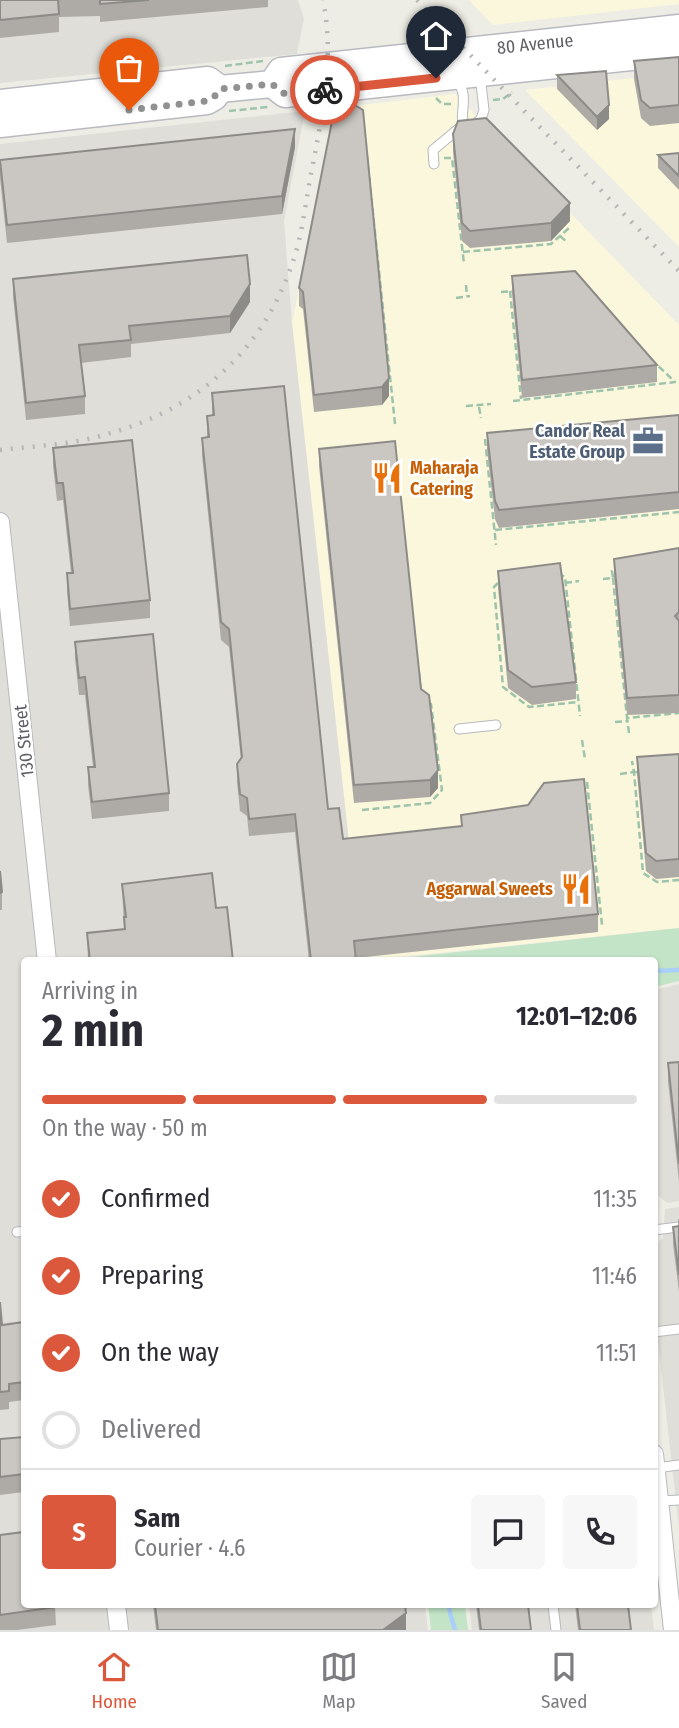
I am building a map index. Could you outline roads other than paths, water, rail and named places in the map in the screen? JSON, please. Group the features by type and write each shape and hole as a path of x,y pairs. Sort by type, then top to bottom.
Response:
{"main road":[{"path":"608,60 617,47 651,43 669,29"},
{"name":"80 Avenue","path":"0,103 208,80 220,89 272,84 285,94 669,29"},
{"name":"80 Avenue","path":"453,64 480,73 679,52"},
{"name":"80 Avenue","path":"0,124 207,101 220,89"}],"street":[{"name":"130 Street","path":"0,522 47,957"},
{"path":"658,1485 659,1543 674,1582 673,1630"},
{"path":"116,1608 119,1630"}],"lane":[{"path":"453,64 462,86 465,110 461,118 463,125"},
{"path":"434,164 433,150 463,125 474,125 481,118 484,110 480,73"},
{"path":"460,729 496,725"},
{"path":"658,1230 679,1227"},
{"path":"658,1332 679,1329"},
{"path":"658,1462 679,1465"},
{"path":"660,1501 679,1500"},
{"path":"553,1608 556,1630"}],"waterway":[{"path":"658,971 679,970"},
{"path":"449,1608 455,1630"}],"railway":[{"path":"0,450 88,439 133,426 164,413 218,377 260,328 291,267 303,221 326,87 328,44 323,0"},
{"path":"417,0 679,271"}],"place":[{"name":"Candor Real Estate Group","path":"648,441"},
{"name":"Maharaja Catering","path":"387,478"},
{"name":"Aggarwal Sweets","path":"576,889"}]}
